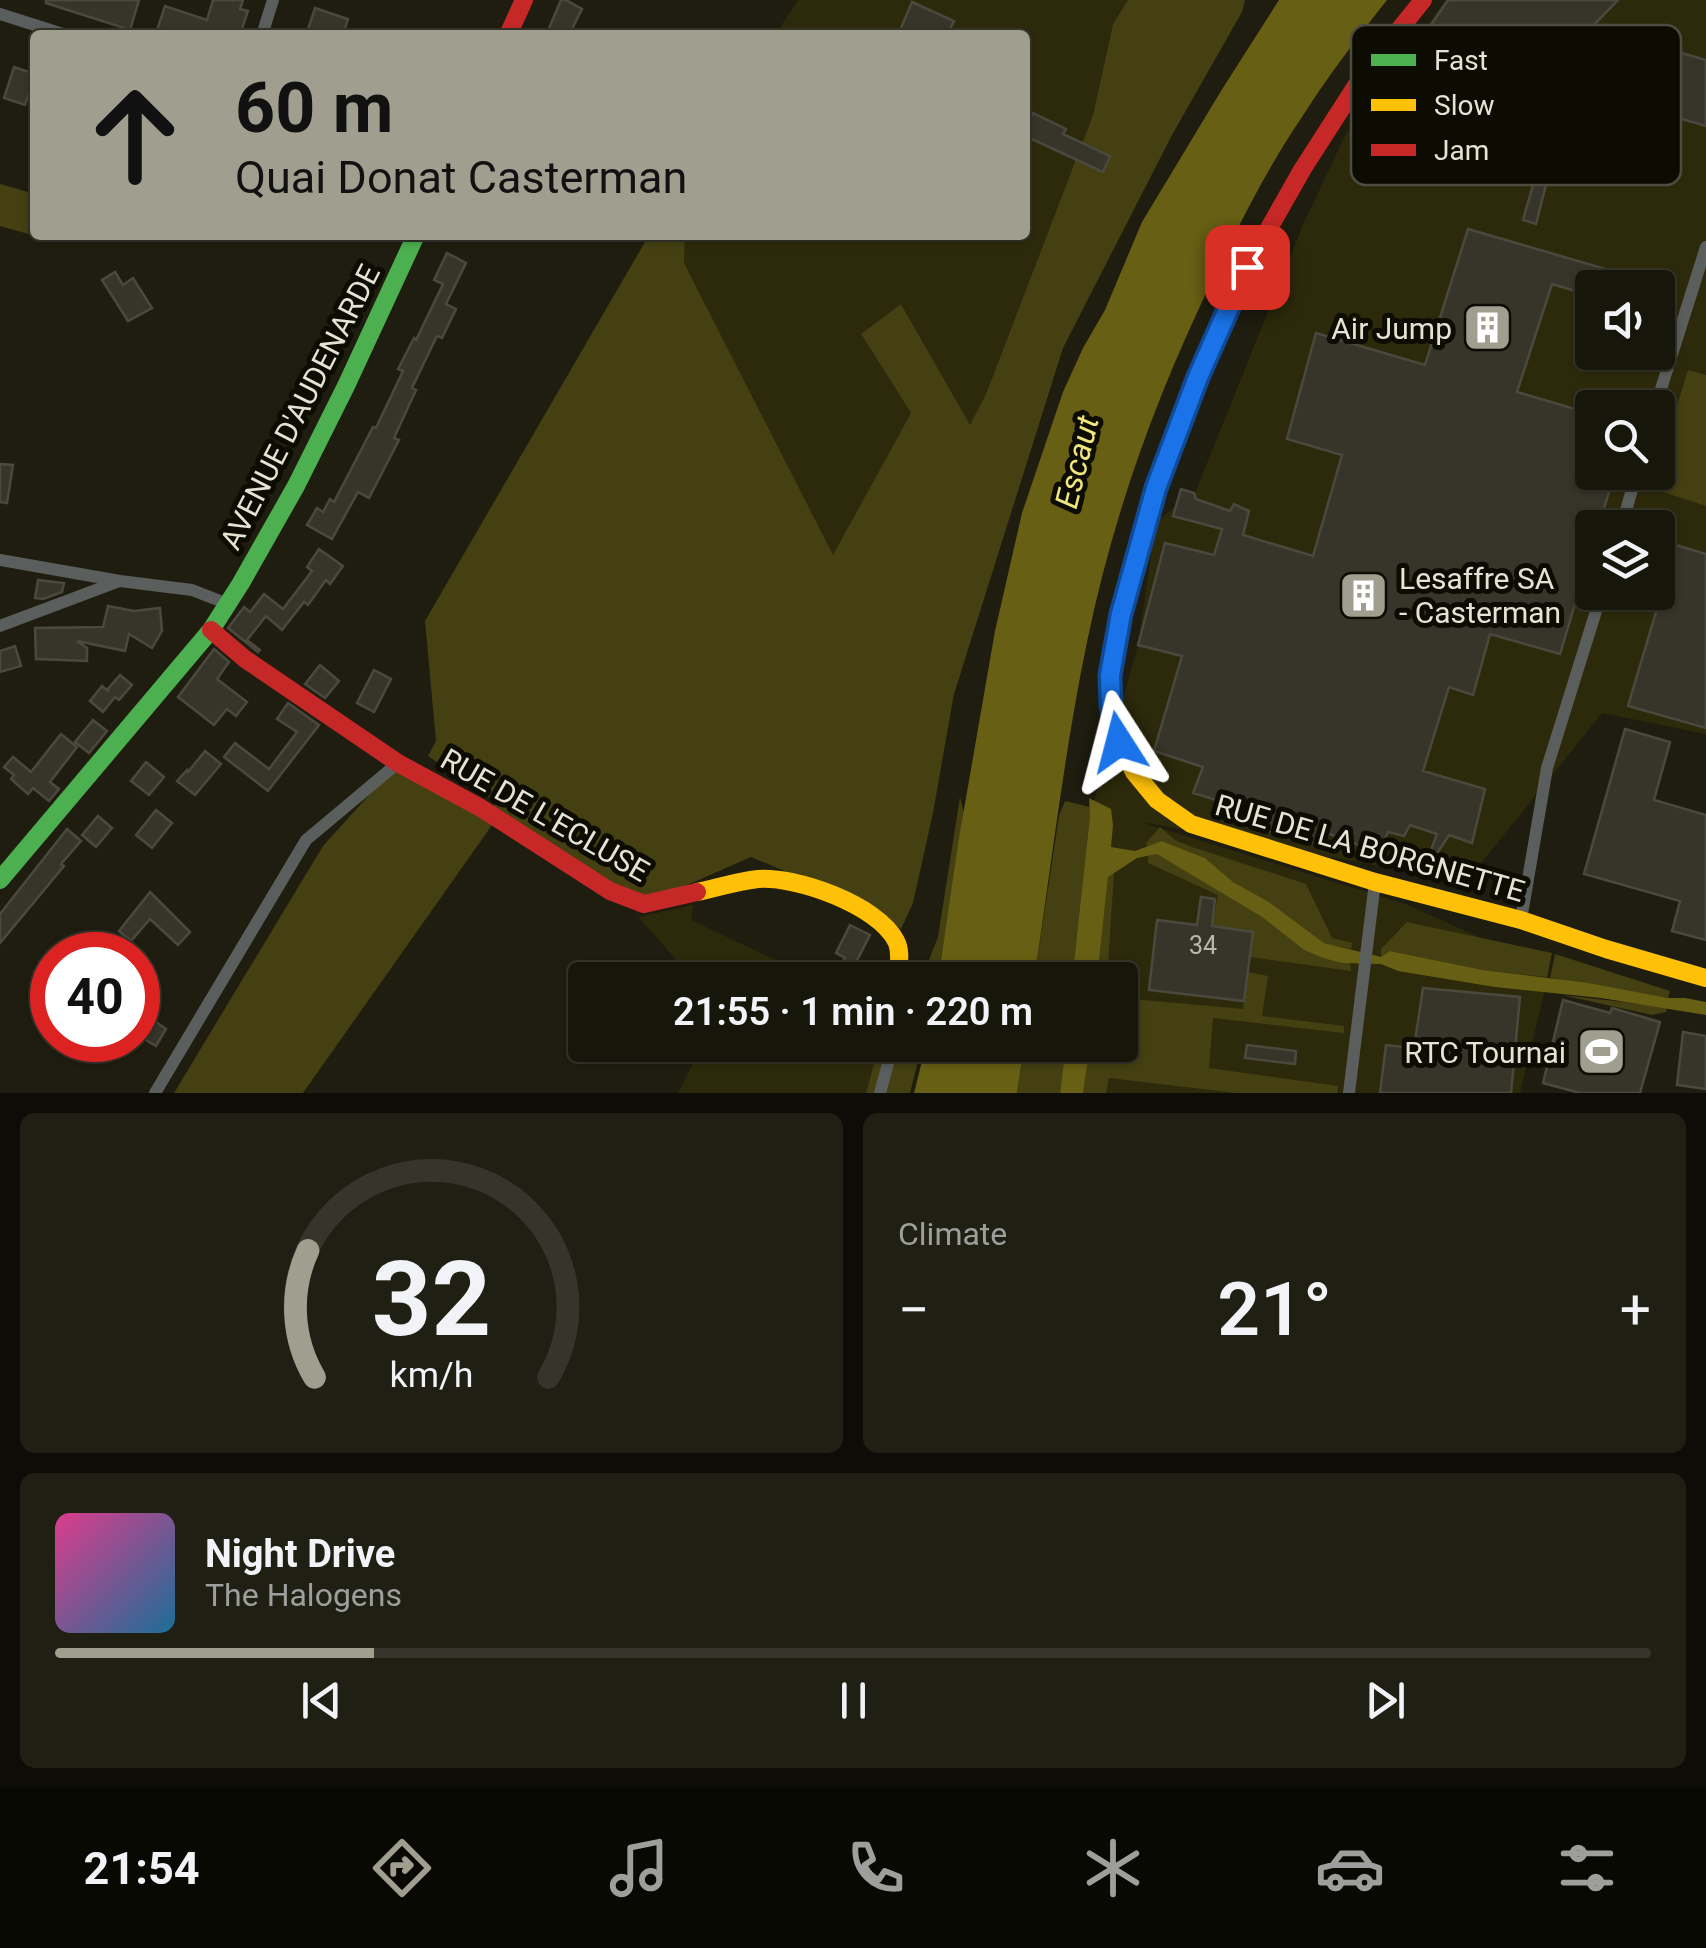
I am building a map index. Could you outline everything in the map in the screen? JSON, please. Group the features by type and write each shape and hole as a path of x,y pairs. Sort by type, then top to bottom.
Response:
{"street":[{"path":"264,30 273,0"},
{"path":"510,30 524,0"},
{"name":"RUE DE LA BORGNETTE","path":"1403,25 1423,0"},
{"path":"0,14 50,30"},
{"name":"RUE DE LA BORGNETTE","path":"1351,94 1247,267 1198,377 1156,488 1121,614 1110,675 1111,705 1119,742 1134,772 1157,800 1190,824 1706,978"},
{"name":"AVENUE D'AUDENARDE","path":"0,880 211,630 228,604 271,535 332,419 414,240"},
{"path":"1662,390 1706,247"},
{"path":"0,560 192,590 228,604"},
{"path":"0,626 120,581"},
{"path":"1522,920 1548,768 1596,610"},
{"name":"RUE DE L'ECLUSE","path":"211,630 245,659 398,763 481,808 610,891 644,904 772,878 788,880 840,897 868,913 890,932 899,962"},
{"path":"155,1093 306,840 398,763"},
{"path":"1349,1093 1376,882"},
{"path":"880,1093 888,1062"}],"shaded area":[{"path":"798,0 1128,0 1113,24 1093,115 986,394 970,426 902,305 861,334 911,413 833,556 684,263 685,240 1030,240 1030,30 778,30"},
{"path":"1128,0 1245,0 1063,348 954,694 913,903 901,929 870,907 751,857 644,904 497,818 303,1093 174,1093 323,846 398,763 480,809 498,804 428,756 436,741 425,621 646,240 685,240 684,263 833,555 911,413 861,334 901,304 970,425 986,394 1093,115 1113,24"},
{"path":"1446,0 1706,0 1706,734 1602,713 1466,882 1141,822 1408,905 1550,969 1520,1093 1074,1093 1077,1062 1138,1062 1138,962 1087,962 1091,812 1138,645 1156,521 1195,493 1302,227 1351,129 1351,185 1681,185 1681,25 1428,25"},
{"path":"0,184 30,193 30,234 0,226"},
{"path":"1688,370 1706,375 1706,506 1657,490 1675,490 1675,411"},
{"path":"960,797 964,814 940,962 928,962 938,937"},
{"path":"1065,801 1090,807 1074,962 1037,962 1059,816"},
{"path":"1160,827 1175,840 1192,847 1306,884 1332,938 1352,943 1351,949 1324,943 1269,902 1233,882 1205,858 1163,841 1147,847 1146,843"},
{"path":"1157,853 1262,917 1304,950 1350,963 1351,971 1250,957 1252,932 1212,926 1218,895 1148,863 1148,856"},
{"path":"1114,873 1108,962 1099,962 1108,877"},
{"path":"693,905 691,920 780,962 677,962 638,917"},
{"path":"1407,922 1552,953 1547,977 1483,970 1391,951 1381,957 1381,949"},
{"path":"1555,954 1670,991 1668,998 1550,978"},
{"path":"1248,972 1268,976 1262,1016 1344,1026 1344,1033 1213,1018 1209,1068 1338,1086 1337,1093 1236,1093 1109,1078 1106,1093 1083,1093 1088,1062 1138,1062 1138,1000 1243,1009"},
{"path":"1562,995 1667,1007 1666,1012 1652,1015"},
{"path":"694,1062 874,1062 866,1093 678,1093"},
{"path":"874,1062 918,1062 910,1093 866,1093"},
{"path":"1022,1062 1064,1062 1060,1093 1017,1093"}],"water":[{"name":"Escaut","path":"1279,0 1387,0 1368,25 1351,25 1351,47 1255,195 1193,321 1139,455 1110,548 1087,642 1037,962 941,962 995,631 1022,513 1063,392 1105,310 1142,222"},
{"path":"1089,798 1111,809 1111,847 1135,851 1162,841 1205,858 1233,882 1269,902 1324,943 1381,957 1390,951 1483,970 1685,998 1706,1002 1706,1015 1601,998 1495,987 1398,971 1381,964 1342,963 1323,958 1304,950 1262,917 1157,854 1137,858 1108,877 1099,962 1074,962"},
{"path":"922,1062 1022,1062 1017,1093 914,1093"},
{"path":"1064,1062 1088,1062 1083,1093 1060,1093"}],"building":[{"path":"46,0 139,0 130,30"},
{"path":"213,0 243,0 240,9 248,11 242,30 157,30 165,6 207,20"},
{"path":"561,0 582,9 572,30 548,30"},
{"path":"1448,0 1618,0 1594,25 1431,25"},
{"path":"912,2 954,21 950,30 900,30"},
{"path":"315,8 348,19 345,30 308,29"},
{"path":"1681,53 1706,60 1706,126 1681,119"},
{"path":"14,67 30,72 25,105 4,98"},
{"path":"1033,113 1066,129 1063,134 1110,156 1103,172 1030,138"},
{"path":"1533,185 1546,185 1536,224 1523,220"},
{"name":"Lesaffre SA - Casterman","path":"1468,229 1609,270 1575,270 1575,291 1552,284 1517,392 1575,409 1575,490 1610,490 1603,510 1575,510 1575,604 1560,654 1490,634 1473,695 1449,687 1423,771 1485,789 1472,843 1449,835 1434,858 1429,855 1437,834 1410,825 1404,836 1388,832 1379,853 1322,831 1316,843 1256,828 1259,813 1193,793 1203,767 1154,751 1182,656 1138,645 1165,543 1214,555 1222,529 1173,516 1181,489 1230,511 1234,504 1249,511 1243,535 1313,556 1342,455 1287,439 1316,333 1425,365"},
{"path":"447,253 466,263 446,304 456,309 442,338 437,336 412,388 416,390 394,438 399,440 369,498 358,492 332,539 307,525 317,508 323,512 330,499 334,502 373,427 376,428 403,371 398,369 443,284 434,280"},
{"path":"115,272 123,285 133,278 152,308 128,321 102,280"},
{"path":"0,464 13,465 7,503 0,502"},
{"path":"1676,545 1706,554 1706,728 1628,706 1657,610 1675,610"},
{"path":"319,549 343,566 330,584 326,580 308,605 304,602 282,630 266,616 247,640 258,652 228,628 244,607 250,612 264,594 283,609 312,571 307,567"},
{"path":"38,580 64,583 62,592 35,598"},
{"path":"108,606 134,611 160,608 162,631 152,648 129,634 125,651 77,641 87,648 87,661 36,659 35,628 103,627"},
{"path":"15,646 21,666 0,672 0,651"},
{"path":"214,649 229,662 217,679 247,702 236,716 227,709 214,725 178,697"},
{"path":"320,665 339,681 325,698 305,684"},
{"path":"374,670 391,679 374,712 357,703"},
{"path":"120,675 132,685 103,712 90,701 102,686 109,692"},
{"path":"288,703 319,725 268,791 224,757 235,743 269,769 297,732 277,719"},
{"path":"93,720 107,731 89,753 75,742"},
{"path":"1625,729 1670,742 1654,800 1706,815 1706,940 1672,931 1680,901 1584,874"},
{"path":"61,734 77,747 50,782 59,789 49,801 33,788 28,794 4,767 13,757 31,772"},
{"path":"205,751 221,764 195,795 177,781"},
{"path":"146,762 164,777 149,795 131,781"},
{"path":"156,810 172,823 152,848 136,835"},
{"path":"98,816 112,828 96,847 82,835"},
{"path":"67,829 81,841 0,943 0,914"},
{"path":"150,892 190,932 178,945 150,919 139,932 119,931"},
{"path":"1201,897 1215,899 1212,926 1253,932 1244,1001 1149,990 1157,920 1197,925"},
{"path":"850,925 870,935 856,962 843,962 845,958 836,953"},
{"path":"1423,988 1520,997 1511,1093 1380,1093 1386,1045 1414,1048"},
{"name":"RTC Tournai","path":"1563,1000 1610,1013 1612,1008 1660,1022 1640,1093 1580,1093 1543,1083"},
{"path":"1683,1032 1706,1036 1706,1089 1677,1085"},
{"path":"1247,1045 1296,1051 1295,1064 1245,1058"}],"traffic: fast":[{"path":"0,880 211,630 296,486 414,240"}],"traffic: slow":[{"path":"1122,610 1110,675 1111,705 1119,742 1134,772 1157,800 1191,824 1706,978"},
{"path":"697,892 758,879 814,888 854,905 886,928 898,945 899,962"}],"traffic: jam":[{"path":"510,30 524,0"},
{"path":"1403,25 1423,0"},
{"path":"1122,610 1156,488 1198,377 1247,267 1351,94"},
{"path":"211,630 245,659 398,763 481,808 610,891 644,904 697,892"}],"place":[{"name":"Air Jump","path":"1487,328"},
{"name":"Lesaffre SA - Casterman","path":"1364,595"},
{"name":"RTC Tournai","path":"1601,1052"}],"route":[{"path":"1119,742 1111,705 1110,675 1121,614 1156,488 1198,377 1247,267"}]}
